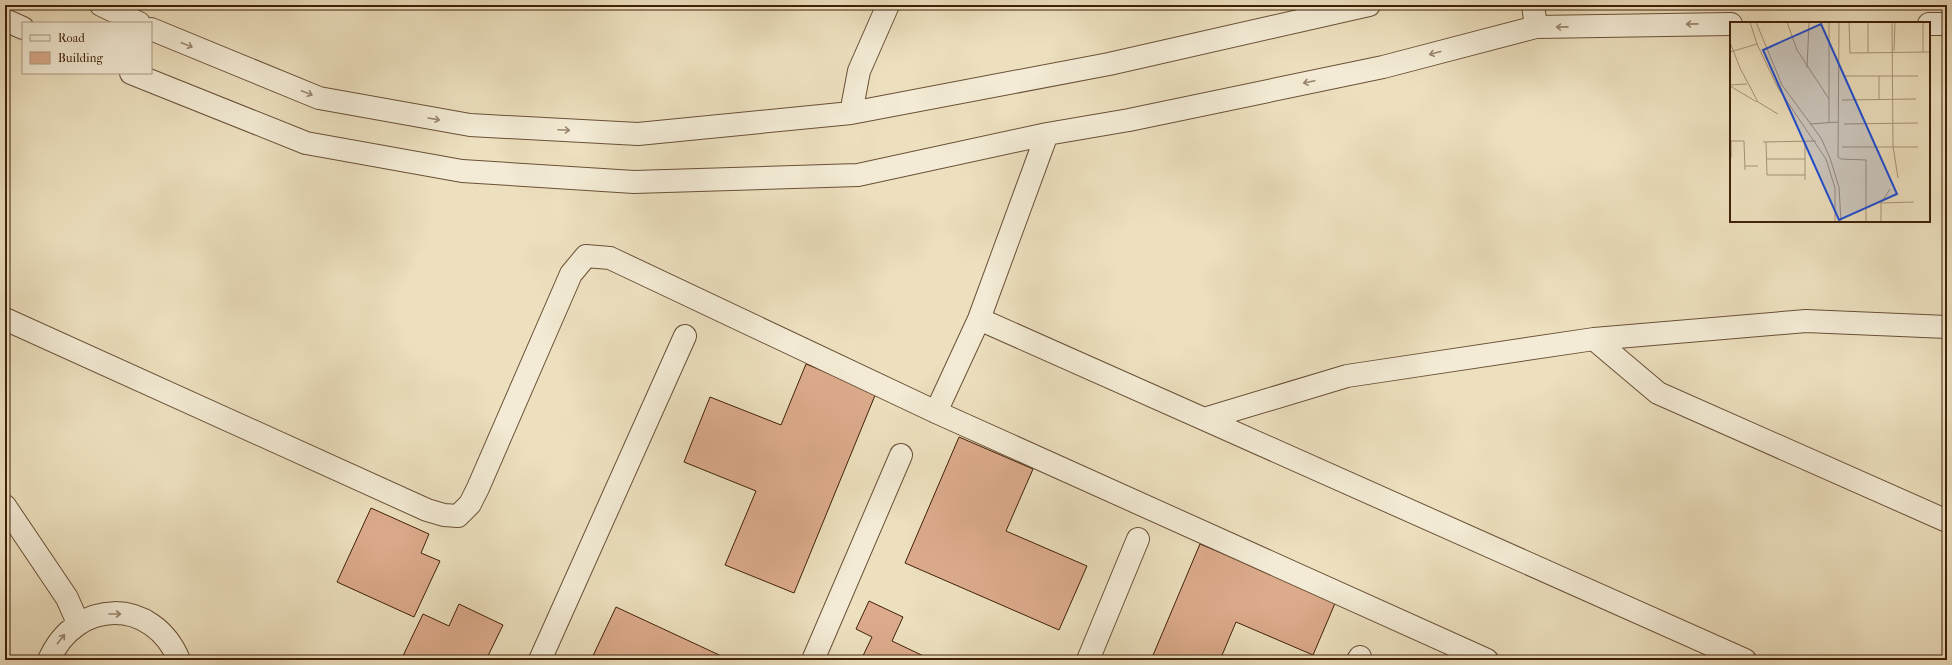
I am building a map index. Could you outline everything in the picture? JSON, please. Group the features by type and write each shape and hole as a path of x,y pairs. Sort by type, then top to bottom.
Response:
{"street":[{"path":"101,5 137,22"},
{"path":"152,29 318,98 470,125 638,134 851,113 1109,64 1369,5"},
{"path":"1533,5 1536,27"},
{"path":"851,113 859,71 886,6"},
{"path":"5,20 22,28"},
{"path":"134,74 306,143 462,171 634,182 858,175 1047,134 1129,120 1383,67 1536,27 1730,24"},
{"path":"1930,24 1947,24"},
{"path":"936,412 979,319 1047,134"},
{"path":"5,319 420,506 444,515 458,516 470,504 571,274 586,256 610,258 936,412 1487,660"},
{"path":"979,319 1745,660"},
{"path":"1204,419 1347,376 1594,339 1806,321 1947,327"},
{"path":"540,660 685,336"},
{"path":"1594,339 1658,393 1947,521"},
{"path":"813,660 901,455"},
{"path":"5,506 67,598 78,623"},
{"path":"1088,660 1138,539"},
{"path":"49,660 55,646 65,633 78,623 93,617 108,614 124,614 139,618 152,625 165,635 174,647 179,660"}],"building":[{"path":"806,364 876,393 794,593 725,565 756,491 684,462 710,397 781,425"},
{"path":"959,437 1033,469 1006,531 1087,566 1059,630 905,563"},
{"path":"371,508 429,534 421,553 440,561 414,617 337,582"},
{"path":"1200,544 1336,601 1313,655 1236,622 1220,660 1151,660"},
{"path":"869,601 903,617 892,641 932,660 861,660 872,637 856,629"},
{"path":"459,604 503,625 486,660 401,660 423,614 449,626"},
{"path":"616,607 730,660 591,660"}]}
